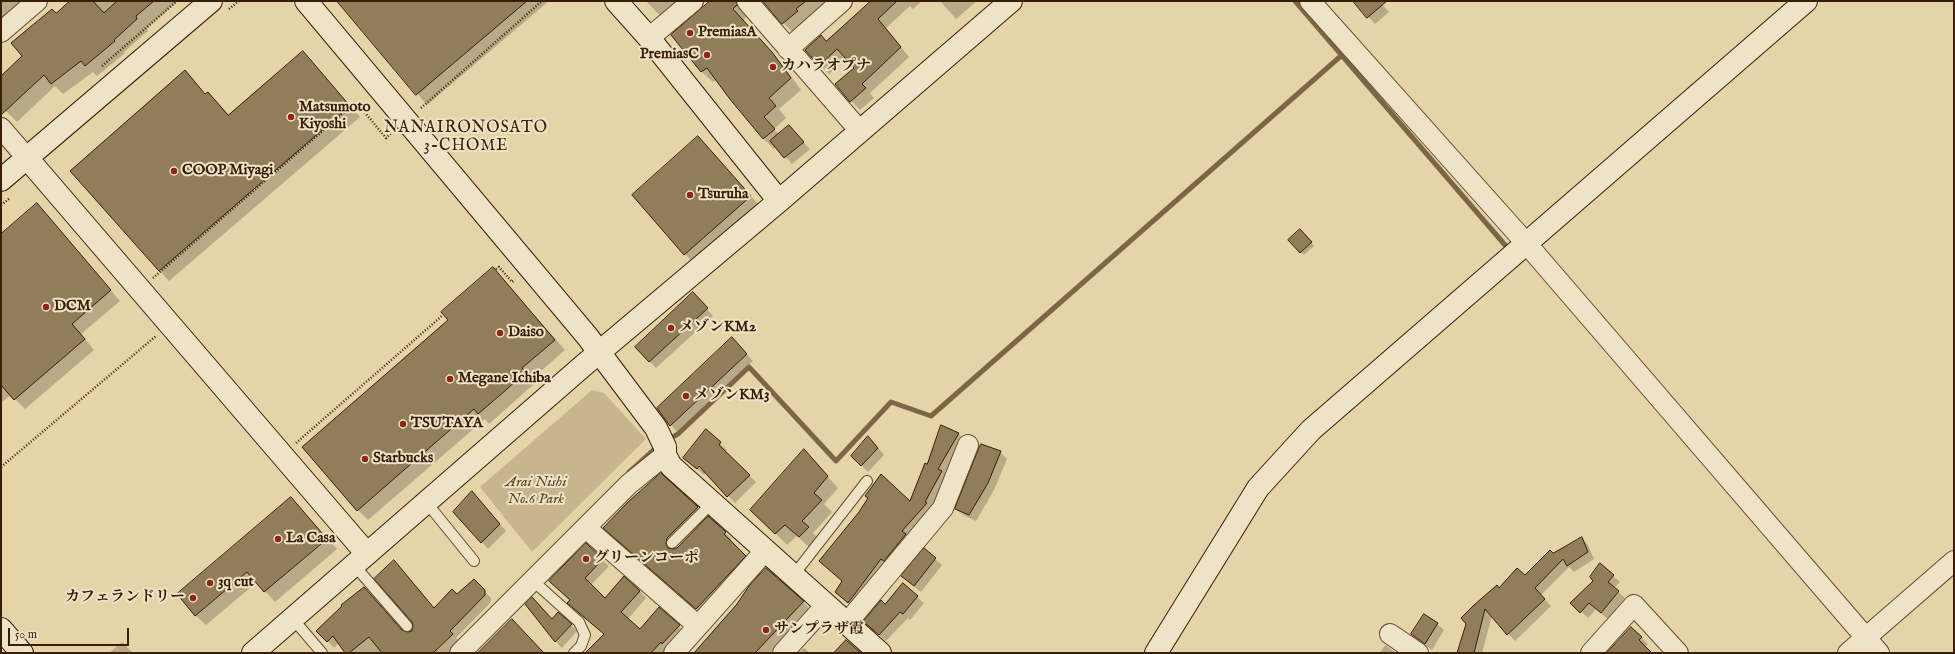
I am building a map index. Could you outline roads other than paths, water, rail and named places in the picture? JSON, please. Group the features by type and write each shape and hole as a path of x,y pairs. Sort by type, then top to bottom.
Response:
{"street":[{"path":"1,32 36,1"},
{"path":"1,180 211,1"},
{"path":"306,1 530,267 600,353 663,446 670,466 880,653"},
{"path":"616,1 649,38 779,201"},
{"path":"649,38 692,1"},
{"path":"747,1 860,131"},
{"path":"788,49 842,1"},
{"path":"253,653 426,502 1011,1"},
{"path":"1310,1 1526,243 1879,653"},
{"path":"1156,653 1258,488 1311,430 1806,1"},
{"path":"1,128 361,560"},
{"path":"847,623 943,508 968,445"},
{"path":"460,653 586,528 629,484 663,446"},
{"path":"586,528 698,626"},
{"path":"674,653 765,551"},
{"path":"1848,653 1954,561"},
{"path":"783,653 826,605"},
{"path":"1591,653 1634,605 1678,653"},
{"path":"1,629 22,653"},
{"path":"1390,634 1418,653"}],"lane":[{"path":"794,576 867,481"},
{"path":"426,502 474,561"},
{"path":"672,543 712,504"},
{"path":"361,560 407,626"},
{"path":"532,580 579,622 585,635 581,646 574,653"},
{"path":"293,619 322,653"}],"waterway":[{"path":"1295,1 1505,245"},
{"path":"667,440 678,434 749,367 836,461 891,402 931,416 1342,55"},
{"path":"629,472 659,445"}],"place":[{"name":"PremiasA","path":"690,33"},
{"name":"PremiasC","path":"707,55"},
{"name":"カハラオプナ","path":"773,67"},
{"name":"Matsumoto Kiyoshi","path":"291,117"},
{"name":"COOP Miyagi","path":"174,171"},
{"name":"Tsuruha","path":"690,195"},
{"name":"DCM","path":"46,307"},
{"name":"メゾンKM2","path":"671,328"},
{"name":"Daiso","path":"500,333"},
{"name":"Megane Ichiba","path":"450,379"},
{"name":"メゾンKM3","path":"686,396"},
{"name":"TSUTAYA","path":"403,424"},
{"name":"Starbucks","path":"365,459"},
{"name":"La Casa","path":"278,539"},
{"name":"グリーンコーポ","path":"586,559"},
{"name":"3q cut","path":"210,583"},
{"name":"カフェランドリー","path":"193,598"},
{"name":"サンプラザ霞","path":"766,630"}],"district":[{"name":"NANAIRONOSATO 3-CHOME","path":"466,138"}],"park label":[{"name":"Arai Nishi No.6 Park","path":"536,492"}]}
